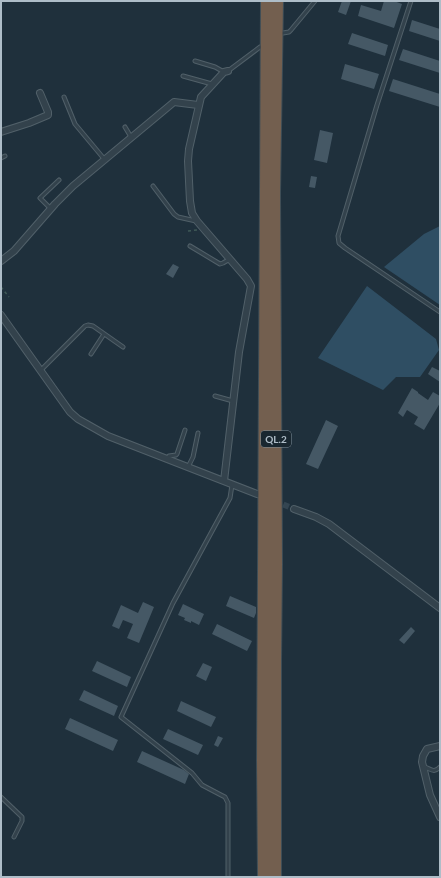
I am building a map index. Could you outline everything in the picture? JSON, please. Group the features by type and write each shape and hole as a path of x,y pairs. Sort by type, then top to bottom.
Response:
{"highway":[{"name":"QL.2","path":"264,877 263,744 267,1"},
{"name":"QL.2","path":"275,877 276,564 274,193 277,1"}],"street":[{"path":"224,481 239,352 251,286 247,279 197,221 192,213 188,161 189,149 201,97 226,71"},
{"path":"1,132 30,123 48,114 40,93"},
{"path":"1,261 14,251 72,186 174,102 198,106"},
{"path":"1,315 70,412 78,419 108,436 257,494"},
{"path":"294,509 316,517 329,524 440,608"},
{"path":"440,746 426,750 422,759 430,795 440,817"}],"lane":[{"path":"283,33 289,32 315,1"},
{"path":"411,1 377,105 338,236 339,243 345,248 440,312"},
{"path":"195,61 226,71 260,47"},
{"path":"183,76 212,84"},
{"path":"64,97 75,124 105,160"},
{"path":"125,127 131,138"},
{"path":"51,208 40,198 59,180"},
{"path":"153,186 174,214 178,217 197,221"},
{"path":"190,246 220,264 230,259"},
{"path":"40,371 85,326 88,325 93,326 123,347"},
{"path":"91,354 104,334"},
{"path":"215,396 233,401"},
{"path":"167,459 169,456 177,454 185,430"},
{"path":"188,467 193,457 198,433"},
{"path":"228,877 227,800 221,795 202,785 192,773 121,717 173,603 230,498 232,485"},
{"path":"423,767 435,771 440,767"},
{"path":"1,797 22,817 22,821 14,837"}],"path":[{"path":"1,287 9,297"}],"water":[{"path":"440,226 440,305 384,267 424,234"},
{"path":"367,286 436,339 439,350 420,377 396,377 383,390 318,358"}],"building":[{"path":"342,1 351,1 346,15 338,12"},
{"path":"384,1 394,1 402,4 394,28 358,16 361,5 381,11"},
{"path":"412,20 440,29 440,41 409,31"},
{"path":"352,33 388,45 385,56 348,44"},
{"path":"403,49 440,61 440,73 399,60"},
{"path":"345,64 379,74 374,89 341,79"},
{"path":"393,79 440,94 440,107 389,91"},
{"path":"320,130 333,133 327,163 314,160"},
{"path":"311,176 317,177 315,188 309,187"},
{"path":"173,264 179,267 173,278 166,274"},
{"path":"432,367 440,371 440,382 428,374"},
{"path":"412,388 428,400 433,392 440,396 440,403 424,430 414,424 418,417 407,410 403,417 398,413"},
{"path":"326,420 338,426 318,469 306,464"},
{"path":"230,596 256,607 254,618 226,606"},
{"path":"143,602 154,607 139,643 127,638 133,624 123,620 119,629 112,626 121,605 138,613"},
{"path":"183,604 204,614 199,625 191,621 191,623 184,620 185,618 178,615"},
{"path":"217,624 252,641 247,651 212,634"},
{"path":"411,627 415,631 404,644 399,640"},
{"path":"97,661 131,677 127,687 92,671"},
{"path":"203,663 212,667 206,681 196,676"},
{"path":"84,690 118,706 114,716 79,700"},
{"path":"181,701 216,717 211,727 177,711"},
{"path":"70,718 118,740 113,751 65,729"},
{"path":"168,729 203,745 198,755 163,739"},
{"path":"218,736 223,738 218,747 214,745"},
{"path":"142,751 184,770 189,774 185,784 137,762"}],"tunnel":[{"path":"275,501 294,509"}]}
